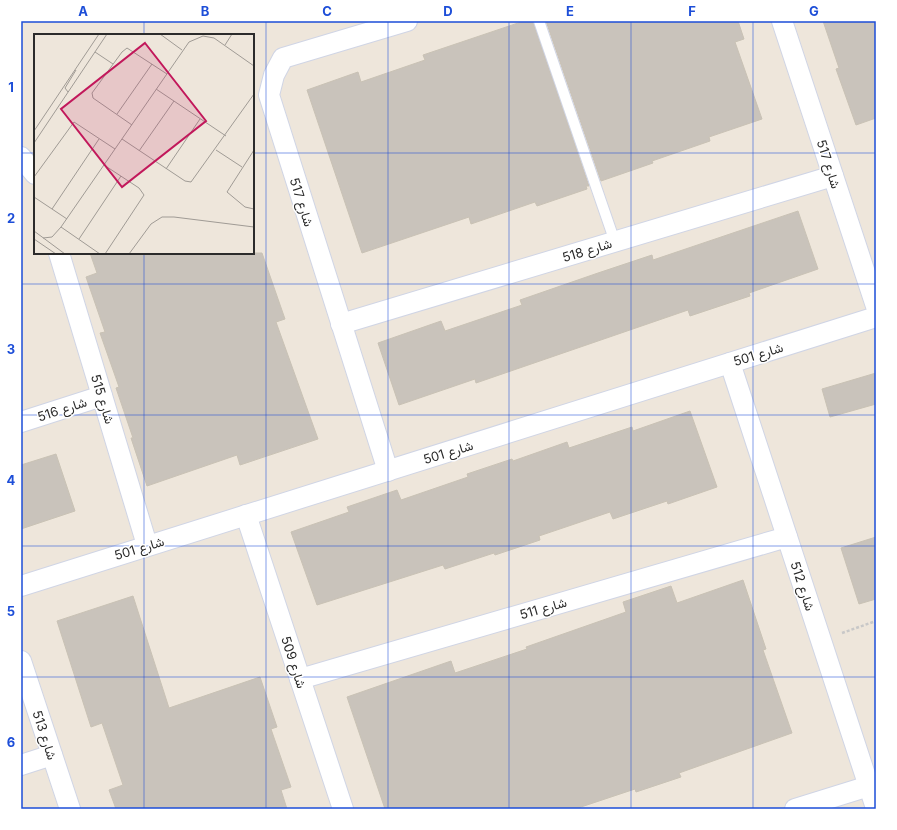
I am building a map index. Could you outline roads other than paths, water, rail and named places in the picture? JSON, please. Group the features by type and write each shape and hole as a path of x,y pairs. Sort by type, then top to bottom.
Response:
{"street":[{"name":"شارع 517","path":"388,471 269,95 274,75 283,58 407,21"},
{"name":"شارع 517","path":"782,21 876,306"},
{"path":"21,158 34,173"},
{"name":"شارع 518","path":"341,324 833,176"},
{"name":"شارع 515","path":"60,254 147,545"},
{"name":"شارع 501","path":"21,586 147,545 388,471 876,317"},
{"name":"شارع 512","path":"730,363 876,808"},
{"name":"شارع 516","path":"21,422 102,396"},
{"name":"شارع 509","path":"246,515 343,809"},
{"name":"شارع 511","path":"300,679 787,537"},
{"name":"شارع 513","path":"21,661 70,809"},
{"path":"21,766 52,755"},
{"path":"795,809 869,786"}],"lane":[{"path":"539,21 615,242"}]}
